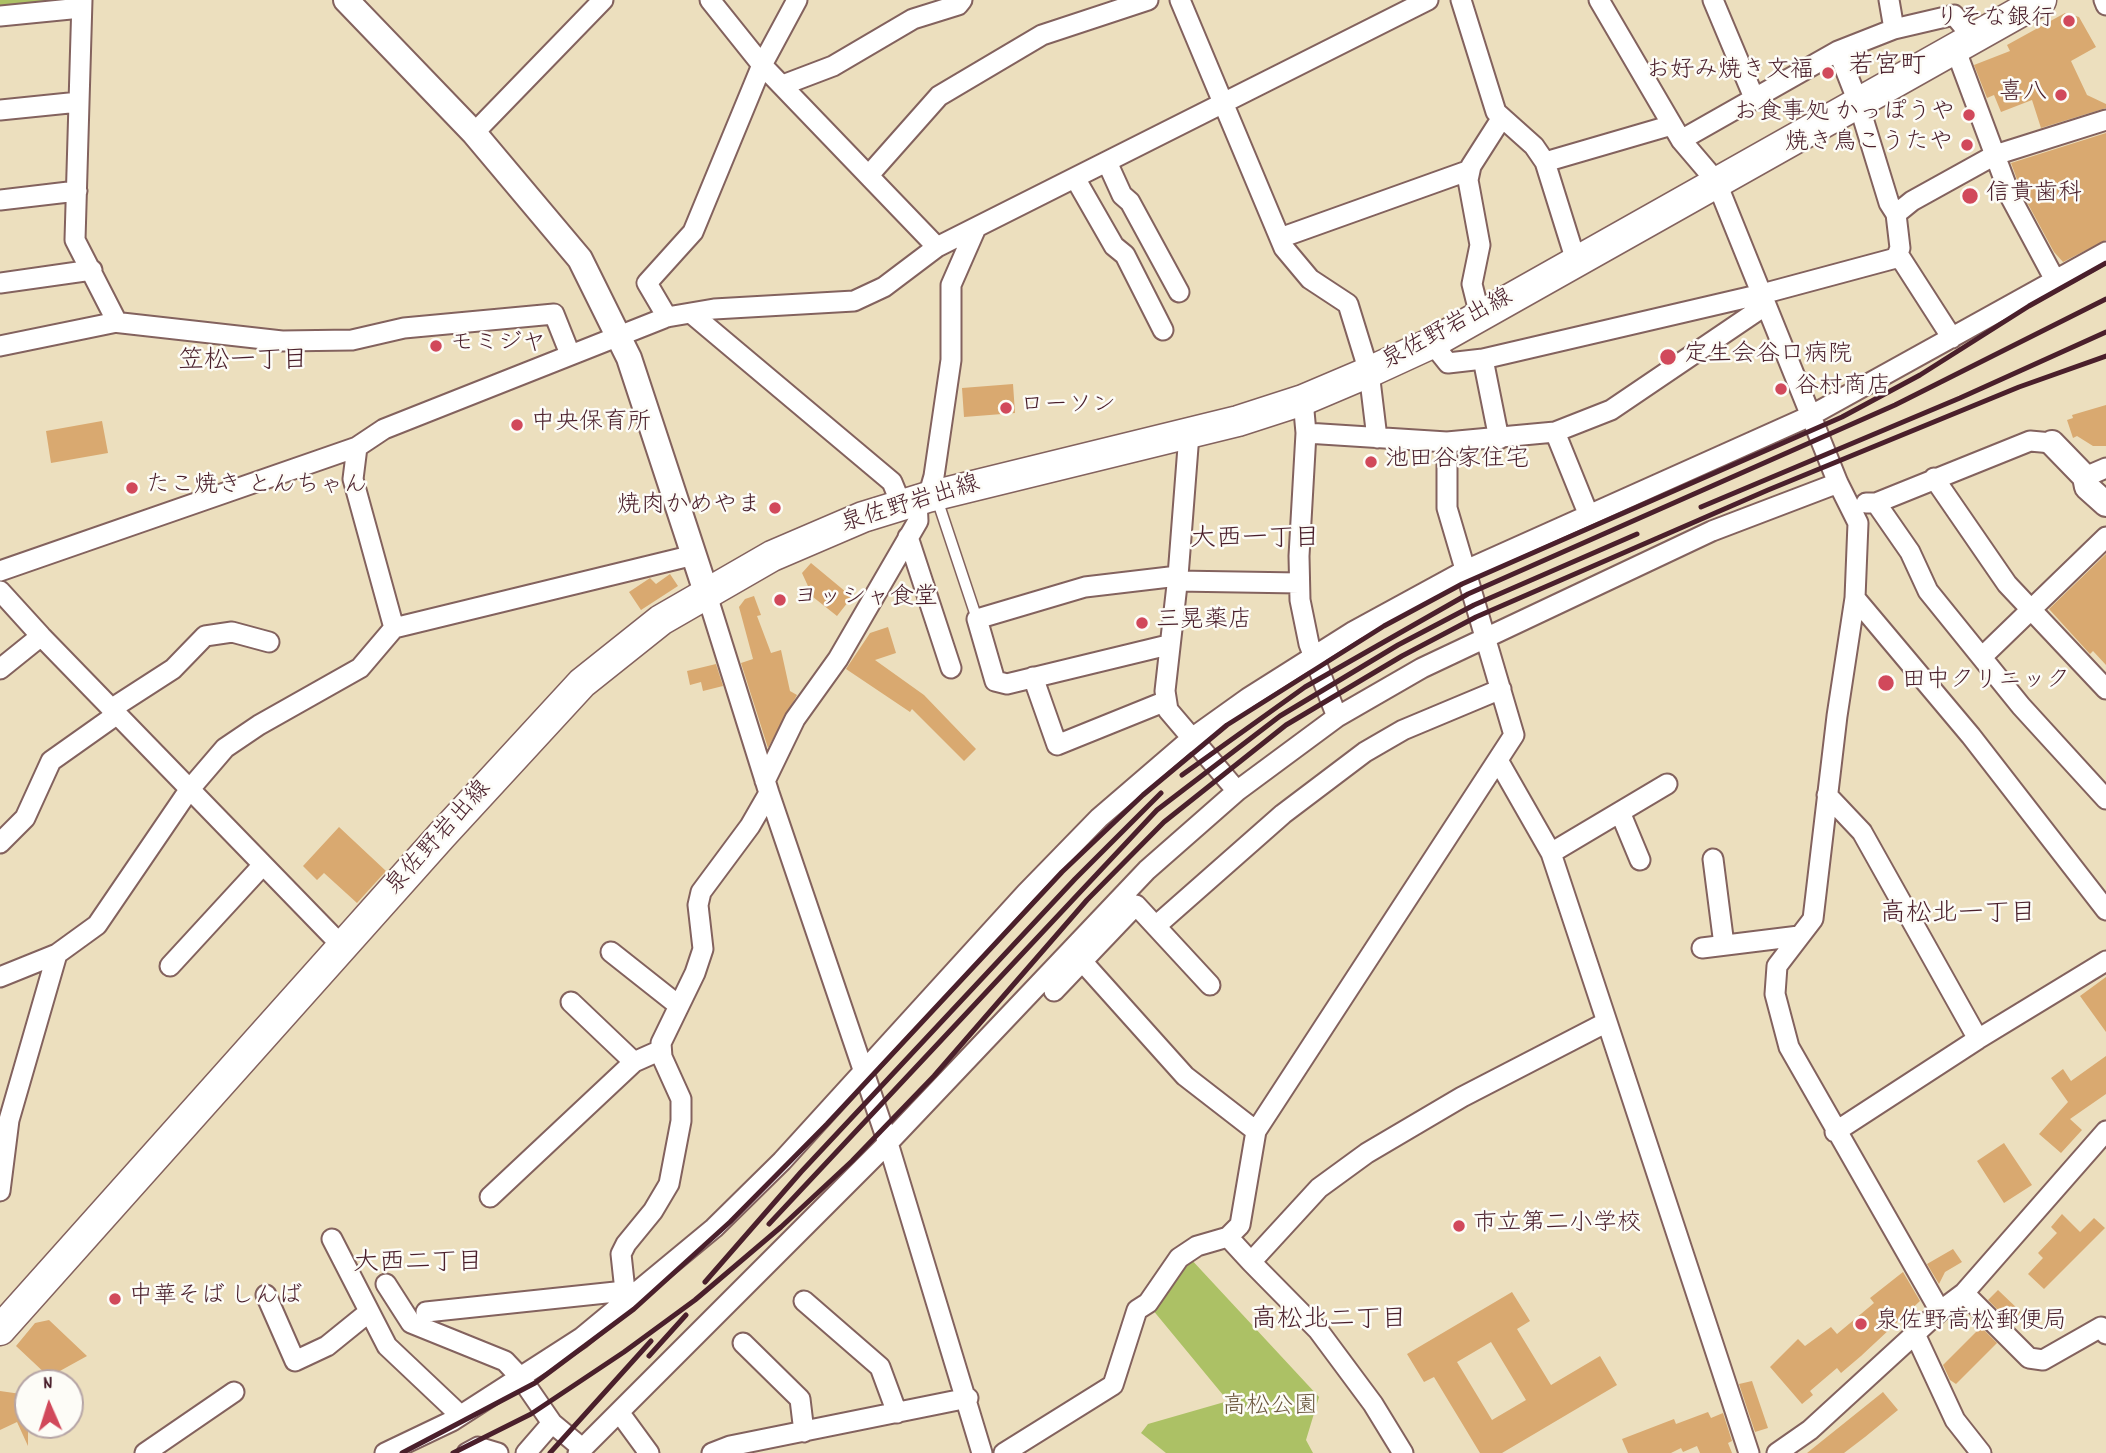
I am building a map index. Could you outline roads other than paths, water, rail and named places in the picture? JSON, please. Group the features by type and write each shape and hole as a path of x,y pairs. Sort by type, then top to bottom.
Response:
{"main road":[{"name":"泉佐野岩出線","path":"0,1330 344,948 442,835 582,683 661,620 772,556 921,499 1189,434 1303,400 1369,372 1432,343 1964,43 2009,8 2042,0"}],"street":[{"path":"346,0 474,133 580,258 619,335 694,555 767,787 888,1143 968,1398 982,1453"},
{"path":"474,133 603,0"},
{"path":"710,0 762,65 937,247"},
{"path":"667,317 647,283 694,232 762,65 797,0"},
{"path":"783,85 833,66 913,19 958,5 961,0"},
{"path":"869,174 939,96 1042,35 1147,0"},
{"path":"1180,0 1284,248 1310,279 1348,304 1369,372 1377,439"},
{"path":"0,572 357,447 384,429 667,317 714,309 854,301 884,287 937,247 1224,100 1428,0"},
{"path":"1461,0 1496,112 1534,146 1545,162 1576,261"},
{"path":"1599,0 1677,132 1716,181 1810,416 1858,523 1855,598 1827,795 1813,919 1777,966 1776,994 1789,1047 1835,1132 1940,1311"},
{"path":"1713,0 1755,100"},
{"path":"1889,0 1894,29"},
{"path":"2104,0 2106,5"},
{"path":"0,16 82,4 75,240 92,270 115,322"},
{"path":"1545,162 1677,132 1755,100 1838,51 1894,29 1954,15 1995,155 2011,198 2055,280"},
{"path":"1432,343 1448,363 1483,359 1764,300 1896,258 1900,248 1896,214 1889,203 1858,102 1838,51"},
{"path":"0,110 79,102"},
{"path":"1480,316 1472,284 1480,244 1468,194 1470,170 1501,118"},
{"path":"1896,214 1912,201 1995,155 2106,120"},
{"path":"1107,162 1122,195 1130,202 1178,292"},
{"path":"1280,238 1470,170"},
{"path":"1075,178 1114,246 1125,255 1163,330"},
{"path":"0,200 76,191"},
{"path":"628,1294 621,1254 625,1244 653,1211 669,1184 681,1121 681,1099 661,1050 666,1027 695,973 703,949 698,905 701,892 750,826 795,719 838,659 918,521 921,499 934,476 951,360 951,285 976,228"},
{"path":"385,1453 460,1415 581,1338 628,1294 714,1228 863,1075 1026,893 1099,818 1192,738 1248,698 1354,631 1464,571 1810,416 2106,252"},
{"path":"1898,254 1952,338"},
{"path":"0,283 92,270"},
{"path":"1306,433 1447,442 1555,432 1611,410 1764,300"},
{"path":"0,346 115,322 282,341 352,340 404,328 554,314 570,354"},
{"path":"692,314 892,482 921,499"},
{"path":"1483,359 1499,439"},
{"path":"1303,400 1306,433 1300,600 1315,657 1337,717"},
{"path":"1555,432 1585,506"},
{"path":"1189,434 1178,579 1168,645 1166,701 1168,710 1237,791"},
{"path":"1849,505 1876,503 2029,441 2052,443 2095,472 2087,487 2106,504"},
{"path":"1004,1453 1113,1385 1137,1310 1148,1303 1179,1258 1197,1246 1228,1237 1240,1225 1256,1131 1499,762 1514,735 1447,508 1447,442"},
{"path":"357,447 353,479 394,628"},
{"path":"1934,478 2007,584 2106,690"},
{"path":"1054,990 1076,956 1147,870 1237,791 1337,717 1422,668 1712,531 1838,483"},
{"path":"1876,503 1910,552 1928,591 2021,706 2106,799"},
{"path":"908,537 951,667"},
{"path":"1982,657 2106,537"},
{"path":"0,977 57,954 97,925 189,790 225,748 258,725 360,668 394,628 694,555"},
{"path":"1168,645 1007,684 995,681 977,619 1085,587 1178,579 1300,583"},
{"path":"0,591 113,712 344,948"},
{"path":"1855,598 1971,736 2106,910"},
{"path":"0,843 25,818 51,761 173,669 205,636 232,632 269,642"},
{"path":"0,668 41,636"},
{"path":"1033,677 1057,745 1166,701"},
{"path":"1157,925 1283,814 1365,752 1403,730 1501,689"},
{"path":"1499,762 1551,853 1749,1453"},
{"path":"1551,853 1667,784"},
{"path":"1827,795 1861,832 1978,1039"},
{"path":"1620,812 1640,860"},
{"path":"1713,859 1724,946"},
{"path":"170,966 262,866"},
{"path":"386,1284 411,1323 505,1361 522,1378 552,1423 580,1451 1076,956 1136,905 1210,985"},
{"path":"1702,948 1799,936"},
{"path":"611,952 678,1005"},
{"path":"0,1191 9,1120 57,954"},
{"path":"1076,956 1185,1076 1256,1131"},
{"path":"1835,1132 1978,1039 2106,961"},
{"path":"570,1002 634,1062"},
{"path":"1251,1262 1319,1188 1367,1153 1462,1097 1607,1022"},
{"path":"490,1197 634,1062 661,1050"},
{"path":"1777,1453 1810,1430 1940,1311 1964,1293 2106,1131"},
{"path":"1228,1237 1318,1330 1373,1404 1403,1453"},
{"path":"332,1240 387,1346 460,1415"},
{"path":"1964,1293 2029,1358 2043,1360 2101,1326 2106,1334"},
{"path":"426,1312 628,1294"},
{"path":"266,1295 295,1361 327,1346 369,1312"},
{"path":"804,1301 880,1367 897,1413"},
{"path":"1915,1334 1955,1420 1981,1453"},
{"path":"743,1343 800,1399 804,1432"},
{"path":"145,1453 234,1392"},
{"path":"712,1453 730,1446 968,1398"},
{"path":"619,1412 649,1453"},
{"path":"526,1453 552,1423"},
{"path":"467,1453 478,1447 498,1453"}],"lane":[{"path":"921,499 977,619"}],"railway":[{"path":"402,1453 535,1383 634,1309 730,1222 827,1124 1062,872 1143,795 1227,725 1384,626 1462,584 1842,417 1920,375 2029,306 2106,263"},
{"path":"1182,775 1305,687 1468,594 1895,405 2106,299"},
{"path":"1701,507 1960,398 2106,332"},
{"path":"453,1453 531,1414 624,1352 695,1300 781,1227 852,1161 934,1076 1087,900 1164,822 1286,725 1402,656 1476,617 1768,490 2019,387 2106,356"},
{"path":"769,1224 1157,810 1280,716 1398,645 1474,605 1637,534"},
{"path":"705,1282 801,1172 1075,879 1161,793"},
{"path":"649,1356 686,1315"},
{"path":"550,1453 651,1341"}],"place":[{"name":"りそな銀行","path":"2069,21"},
{"name":"お好み焼き文福","path":"1828,73"},
{"name":"喜八","path":"2061,95"},
{"name":"お食事処 かっぽうや","path":"1969,115"},
{"name":"焼き鳥こうたや","path":"1967,145"},
{"name":"信貴歯科","path":"1970,196"},
{"name":"モミジヤ","path":"436,346"},
{"name":"定生会谷口病院","path":"1668,357"},
{"name":"谷村商店","path":"1781,389"},
{"name":"ローソン","path":"1006,408"},
{"name":"中央保育所","path":"517,425"},
{"name":"池田谷家住宅","path":"1371,462"},
{"name":"たこ焼き とんちゃん","path":"132,488"},
{"name":"焼肉かめやま","path":"775,508"},
{"name":"ヨッシャ食堂","path":"780,600"},
{"name":"三晃薬店","path":"1142,623"},
{"name":"田中クリニック","path":"1886,683"},
{"name":"市立第二小学校","path":"1459,1226"},
{"name":"中華そば しんば","path":"115,1299"},
{"name":"泉佐野高松郵便局","path":"1861,1324"}],"district":[{"name":"若宮町","path":"1887,68"},
{"name":"笠松一丁目","path":"243,363"},
{"name":"大西一丁目","path":"1255,541"},
{"name":"高松北一丁目","path":"1958,916"},
{"name":"大西二丁目","path":"418,1265"},
{"name":"高松北二丁目","path":"1329,1322"}],"park label":[{"name":"高松公園","path":"1270,1409"}]}
